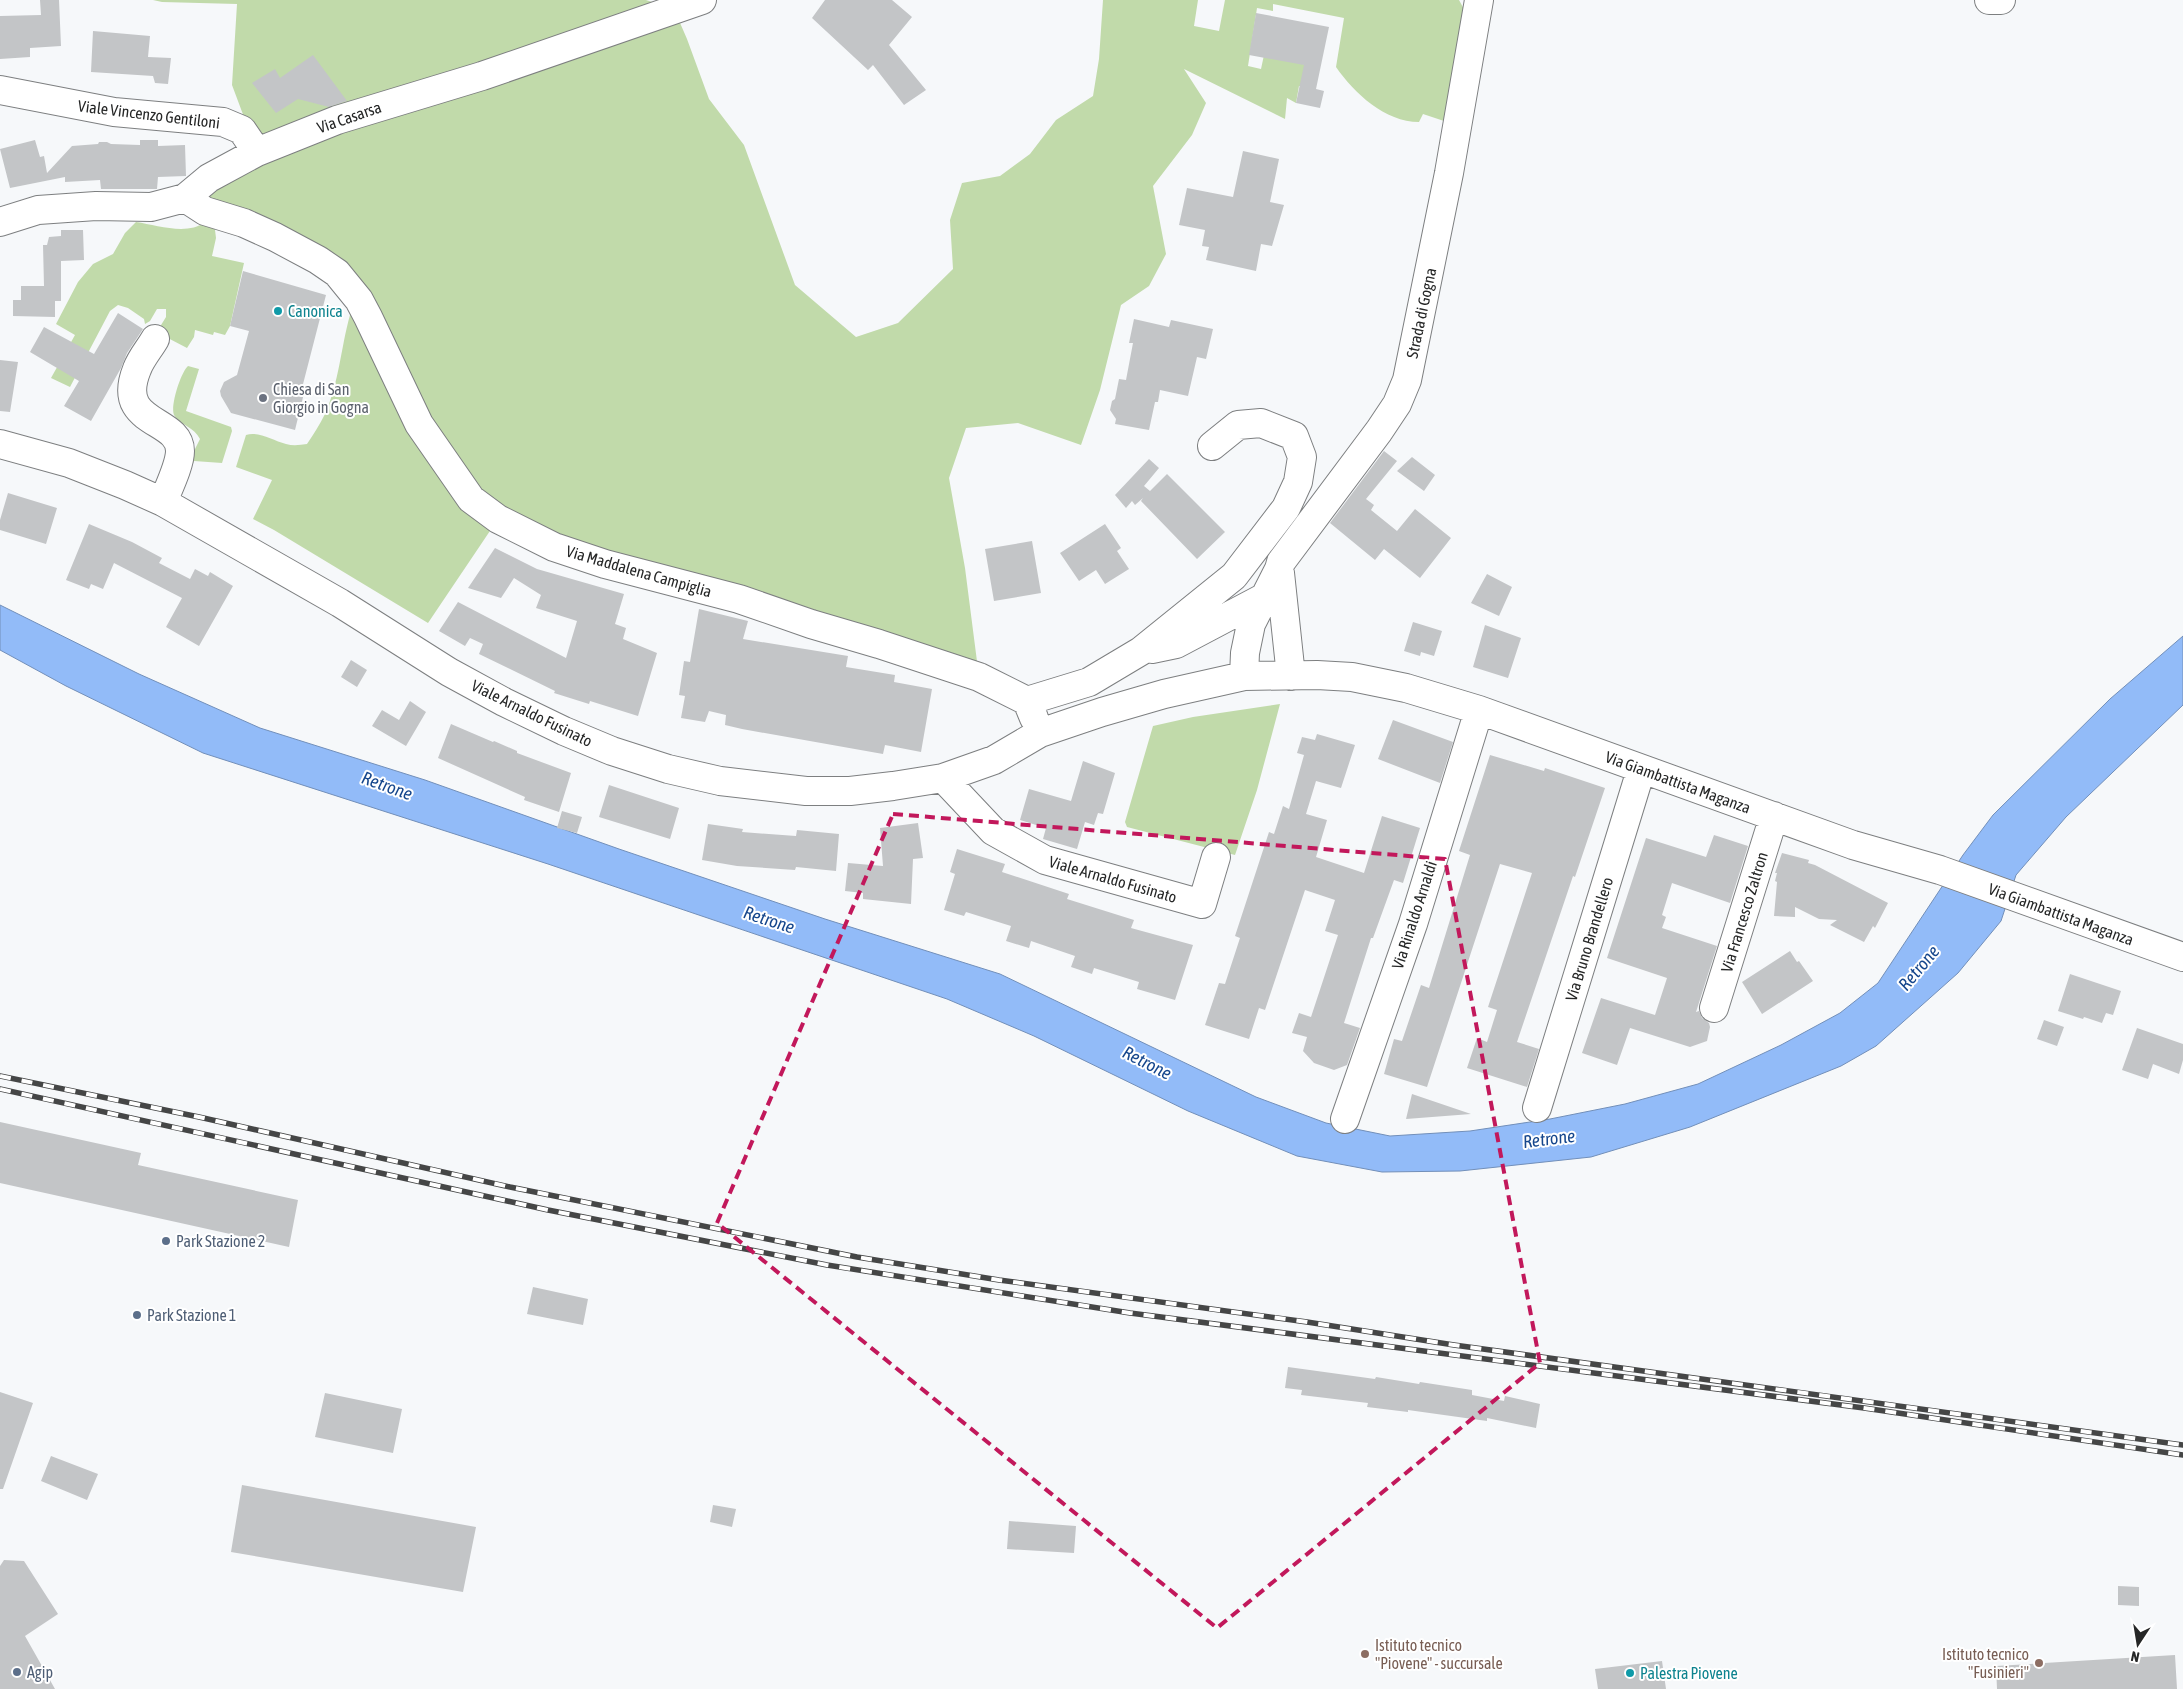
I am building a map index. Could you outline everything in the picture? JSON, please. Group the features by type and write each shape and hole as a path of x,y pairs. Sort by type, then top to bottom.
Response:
{"street":[{"name":"Via Casarsa","path":"0,222 38,210 96,206 151,207 185,198 209,178 258,152 337,120 482,76 702,0"},
{"path":"1988,0 2000,0"},
{"name":"Strada di Gogna","path":"1291,676 1274,599 1279,569 1281,562 1379,431 1396,404 1407,380 1449,173 1472,7"},
{"name":"Viale Vincenzo Gentiloni","path":"0,90 114,112 223,122 242,130 258,152"},
{"name":"Via Maddalena Campiglia","path":"185,198 205,211 275,237 318,260 337,273 359,300 419,424 471,499 498,519 554,547 571,553 604,564 739,599 811,624 879,644 979,677 1027,701"},
{"path":"156,339 137,368 131,390 139,410 172,433 178,440 180,452 163,502"},
{"path":"1040,733 1027,701 1089,682 1141,651 1234,576 1286,508 1298,482 1302,457 1294,436 1261,423 1238,425 1212,446"},
{"name":"Viale Arnaldo Fusinato","path":"0,444 69,463 163,502 340,604 449,672 504,702 564,731 612,751 668,769 720,781 806,791 850,791 943,778 994,760 1040,733 1164,694"},
{"path":"1141,651 1176,644 1274,599"},
{"path":"1244,676 1245,654 1251,624 1274,599"},
{"name":"Via Giambattista Maganza","path":"1164,694 1244,676 1352,677 1406,688 1479,710 1641,770 1853,844 1940,870 2183,957"},
{"name":"Via Rinaldo Arnaldi","path":"1345,1119 1413,924 1479,710"},
{"name":"Via Bruno Brandellero","path":"1537,1108 1641,770"},
{"name":"Viale Arnaldo Fusinato","path":"943,778 993,831 1044,860 1202,904 1216,857"},
{"name":"Via Francesco Zaltron","path":"1714,1008 1774,816"}],"highlighted area":[{"path":"893,814 1445,859 1540,1363 1217,1628 717,1223"}],"green space":[{"path":"153,0 646,0 674,9 709,99 744,145 795,285 856,337 898,323 953,269 950,220 962,183 1000,176 1030,154 1056,120 1093,96 1099,59 1103,0 1198,0 1194,26 1219,31 1225,0 1459,0 1471,22 1453,124 1423,114 1419,122 1406,121 1383,111 1361,96 1336,67 1344,18 1273,4 1273,11 1257,8 1248,66 1261,69 1264,55 1311,66 1307,87 1299,86 1296,103 1287,98 1285,119 1184,69 1206,103 1192,135 1153,186 1166,254 1149,286 1121,305 1100,390 1081,445 1018,423 966,428 949,478 965,568 979,677 498,519 428,623 253,519 272,480 236,467 246,435 261,435 289,445 307,444 323,418 330,402 350,315 357,311 359,300 213,214 216,238 212,256 244,263 230,326 225,335 214,332 213,335 195,330 194,337 187,348 164,336 158,330 166,317 166,309 157,309 150,321 145,324 144,319 128,308 118,305 110,311 70,387 51,378 75,335 56,324 78,282 93,264 113,254 125,233 136,222 181,229 198,226 205,222 185,198 257,152 232,85 237,4 162,2"},
{"path":"188,366 199,369 186,411 231,427 232,431 222,463 194,461 188,475 190,459 200,439 174,415 173,411 177,389 182,375"},
{"path":"1280,704 1257,790 1235,855 1127,827 1125,822 1153,726 1193,717"}],"water":[{"name":"Retrone","path":"0,605 139,674 260,728 425,780 825,919 1000,974 1256,1097 1326,1123 1390,1136 1470,1131 1550,1119 1625,1104 1698,1084 1781,1045 1840,1013 1878,983 1963,855 1993,815 2110,699 2183,636 2183,705 2066,817 2016,875 2001,921 1958,973 1876,1046 1841,1066 1690,1127 1591,1157 1460,1171 1382,1172 1297,1156 1188,1111 1034,1036 947,999 548,864 203,753 66,686 0,650"}],"building":[{"path":"40,0 59,0 61,46 30,48 30,57 0,59 0,16 41,15"},
{"path":"825,0 892,0 912,17 889,45 926,90 904,105 873,65 868,70 812,18"},
{"path":"1256,13 1329,27 1316,89 1324,91 1320,108 1296,103 1304,65 1249,55"},
{"path":"93,31 150,36 148,57 171,58 168,84 155,83 153,76 91,72"},
{"path":"313,55 347,101 329,107 298,99 276,113 252,83 275,69 280,78"},
{"path":"35,140 40,157 44,156 47,173 72,146 98,144 99,142 140,145 140,140 158,140 158,146 185,145 186,176 158,177 157,189 101,189 100,180 65,182 65,177 10,188 0,149"},
{"path":"1243,151 1279,159 1270,202 1284,205 1272,246 1261,244 1256,271 1206,260 1209,247 1202,246 1205,230 1179,225 1187,188 1233,197"},
{"path":"61,230 83,230 84,260 61,261 61,301 55,301 55,317 13,316 13,300 21,300 21,286 44,286 43,245 47,245 49,237 61,236"},
{"path":"243,271 326,295 302,388 305,389 295,430 231,413 221,396 220,391 224,382 237,375 249,331 230,326"},
{"path":"118,313 143,329 127,353 121,368 91,421 64,406 79,381 30,352 44,327 94,354"},
{"path":"1134,319 1169,327 1171,320 1213,329 1206,359 1197,357 1188,396 1160,390 1158,402 1155,402 1149,430 1115,424 1116,419 1110,410 1112,401 1115,399 1119,379 1126,380 1133,343 1129,343"},
{"path":"0,360 18,362 10,412 0,411"},
{"path":"1384,451 1397,461 1366,499 1374,505 1371,510 1397,531 1415,509 1451,538 1420,578 1384,549 1375,560 1330,523"},
{"path":"1412,457 1435,475 1424,491 1397,471"},
{"path":"1149,459 1159,468 1144,486 1150,491 1167,474 1225,532 1197,559 1141,501 1143,498 1135,505 1132,501 1126,508 1115,495"},
{"path":"8,493 57,508 46,544 0,530 0,520"},
{"path":"89,524 132,542 162,558 159,563 190,579 195,569 208,576 210,572 233,586 199,646 166,627 182,598 114,563 103,589 91,584 89,589 66,580"},
{"path":"1105,524 1121,548 1117,551 1129,569 1105,584 1096,570 1079,581 1060,553"},
{"path":"1032,541 1041,593 994,601 985,549"},
{"path":"495,548 537,569 624,594 615,624 626,628 623,639 657,653 638,716 590,701 589,704 554,693 555,691 479,654 483,644 470,638 465,646 439,631 458,602 566,658 577,621 536,608 541,595 514,578 501,598 468,588"},
{"path":"1487,574 1512,587 1499,616 1471,603"},
{"path":"699,609 748,621 743,639 848,656 846,667 895,675 894,682 932,689 921,752 885,745 883,754 742,729 725,725 726,715 709,711 705,722 681,718 685,696 679,695 684,661 690,662"},
{"path":"1413,622 1442,631 1434,656 1421,652 1420,656 1404,651"},
{"path":"1485,625 1521,638 1508,678 1473,667"},
{"path":"351,660 367,670 357,687 341,677"},
{"path":"410,701 426,712 406,746 372,726 382,710 399,720"},
{"path":"1393,720 1453,742 1440,783 1378,759"},
{"path":"451,724 517,751 517,753 571,773 559,812 524,800 525,797 438,758"},
{"path":"1317,734 1355,745 1341,788 1316,781 1306,814 1327,820 1316,857 1364,873 1382,816 1420,828 1403,883 1394,880 1373,938 1371,938 1344,1023 1360,1028 1347,1065 1334,1070 1314,1063 1303,1051 1307,1037 1292,1033 1299,1013 1311,1017 1338,935 1325,931 1335,900 1305,890 1265,1010 1259,1008 1249,1039 1205,1025 1219,983 1225,984 1240,938 1235,936 1269,832 1274,834 1283,806 1289,809 1304,755 1297,753 1302,737 1315,740"},
{"path":"1490,755 1544,771 1545,768 1605,788 1517,1042 1539,1049 1527,1087 1467,1068 1477,1038 1487,1042 1497,1010 1488,1007 1532,873 1500,864 1427,1087 1384,1074 1394,1039 1402,1041 1421,985 1429,988 1470,855 1459,851"},
{"path":"1083,761 1115,773 1103,814 1098,813 1094,825 1085,822 1077,849 1043,839 1046,828 1020,820 1029,789 1071,801"},
{"path":"609,785 679,808 670,839 599,817"},
{"path":"562,811 582,817 577,833 557,828"},
{"path":"918,823 923,858 913,859 911,904 863,899 863,893 845,891 848,863 883,866 880,828"},
{"path":"708,824 743,829 742,832 796,836 797,830 839,834 836,871 796,867 795,870 737,866 702,860"},
{"path":"1714,835 1748,846 1730,903 1672,883 1662,915 1666,917 1662,928 1717,946 1696,1012 1699,1011 1702,1018 1709,1023 1707,1041 1690,1047 1630,1028 1617,1065 1582,1053 1601,998 1655,1015 1667,978 1607,958 1646,838 1706,857"},
{"path":"957,849 1005,864 1002,872 1069,894 1067,899 1134,920 1131,928 1193,945 1175,1000 1137,989 1139,982 1094,968 1092,974 1071,967 1075,956 1031,941 1029,948 1006,941 1011,926 966,912 964,916 944,910 955,874 950,872"},
{"path":"1782,853 1809,860 1808,863 1888,903 1875,928 1873,926 1864,942 1830,925 1837,920 1819,919 1795,907 1795,917 1774,916 1777,882 1775,881 1777,873 1775,873"},
{"path":"1790,951 1813,981 1762,1014 1742,982"},
{"path":"2070,974 2121,991 2113,1015 2106,1013 2102,1023 2058,1011"},
{"path":"2044,1020 2064,1027 2057,1046 2037,1039"},
{"path":"2137,1028 2183,1044 2183,1060 2179,1074 2153,1064 2148,1079 2122,1070"},
{"path":"1412,1094 1471,1114 1406,1119"},
{"path":"0,1122 141,1153 138,1165 298,1200 289,1247 0,1183"},
{"path":"533,1287 588,1299 583,1325 527,1314"},
{"path":"1288,1367 1419,1384 1420,1382 1472,1390 1472,1395 1504,1401 1505,1396 1540,1404 1536,1428 1487,1418 1487,1421 1408,1410 1408,1412 1367,1407 1368,1403 1301,1395 1302,1390 1285,1388"},
{"path":"0,1392 33,1403 3,1489 0,1489"},
{"path":"325,1393 402,1409 393,1453 315,1437"},
{"path":"51,1456 98,1474 87,1500 41,1481"},
{"path":"242,1485 476,1527 463,1592 231,1552"},
{"path":"713,1505 736,1509 732,1527 710,1522"},
{"path":"1009,1521 1076,1526 1074,1553 1007,1549"},
{"path":"4,1560 24,1561 58,1614 25,1636 55,1689 0,1689 0,1566"},
{"path":"2118,1586 2139,1587 2139,1606 2118,1605"},
{"path":"2175,1655 2177,1689 1997,1689 1996,1666"},
{"name":"Palestra Piovene","path":"1662,1661 1666,1689 1598,1689 1595,1669"}],"railway":[{"path":"0,1076 199,1117 510,1187 857,1257 999,1280 1307,1322 1454,1345 2183,1445"},
{"path":"0,1089 548,1210 827,1265 1130,1313 1864,1408 2183,1455"}],"place":[{"name":"Canonica","path":"278,311"},
{"name":"Chiesa di San Giorgio in Gogna","path":"263,398"},
{"name":"Park Stazione 2","path":"166,1241"},
{"name":"Park Stazione 1","path":"137,1315"},
{"name":"Istituto tecnico \"Piovene\" - succursale","path":"1365,1654"},
{"name":"Istituto tecnico \"Fusinieri\"","path":"2039,1663"},
{"name":"Agip","path":"17,1672"},
{"name":"Palestra Piovene","path":"1630,1673"}]}
